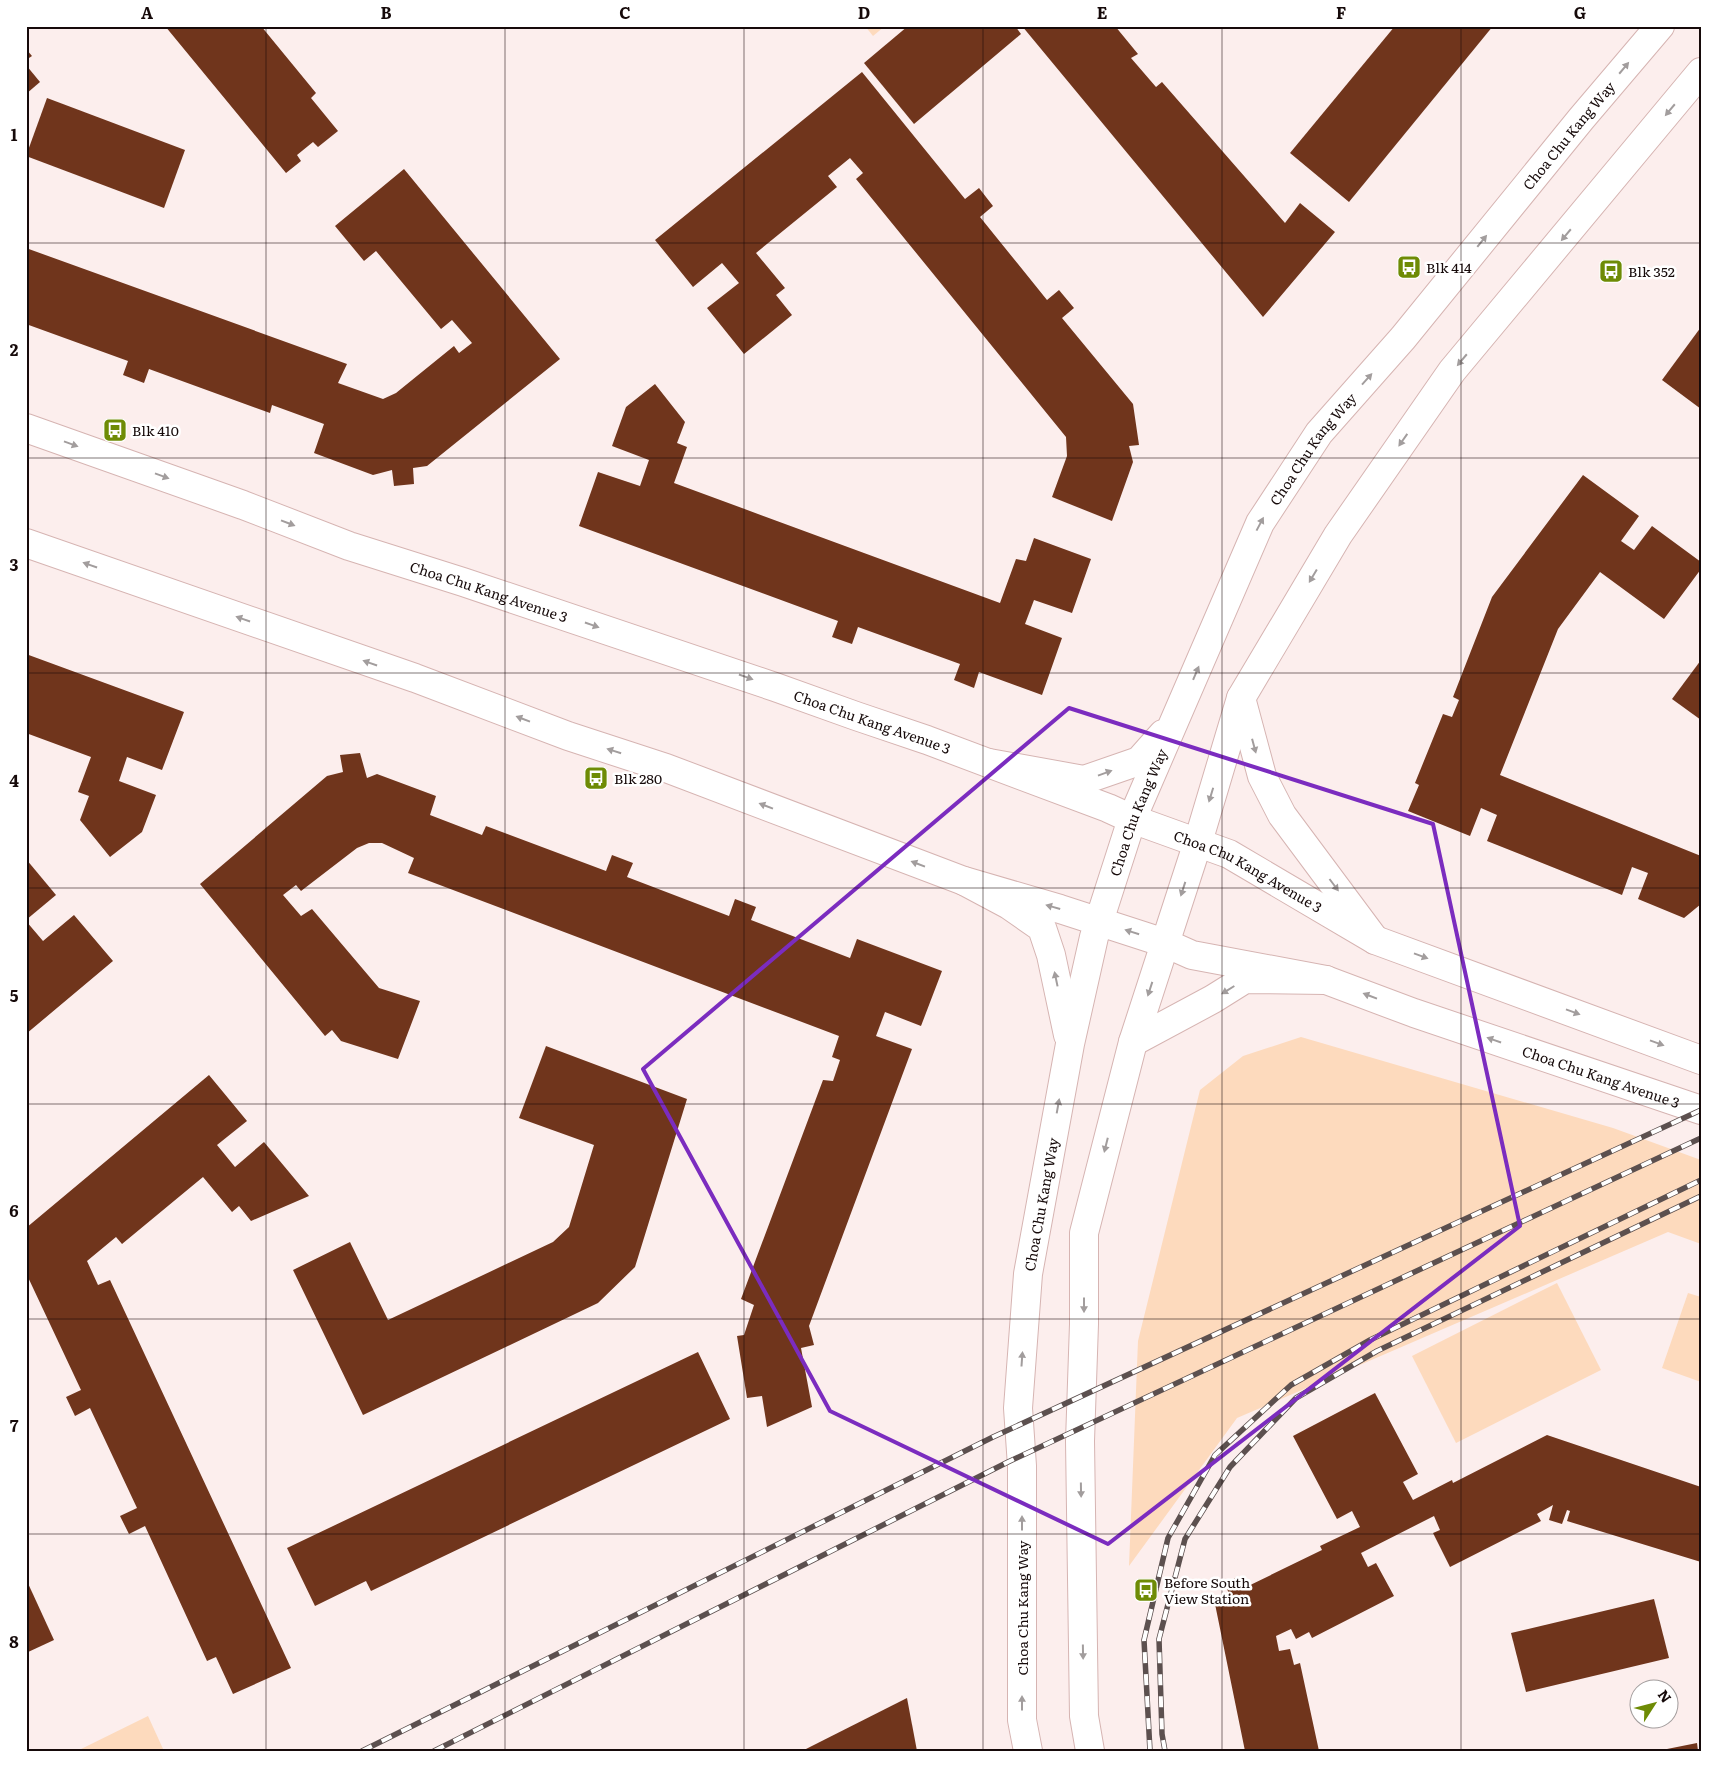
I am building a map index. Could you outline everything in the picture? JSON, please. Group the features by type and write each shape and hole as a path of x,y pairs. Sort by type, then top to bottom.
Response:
{"main road":[{"name":"Choa Chu Kang Way","path":"1028,1751 1022,1720 1022,1466 1018,1408 1028,1274 1070,1044 1094,937 1132,820 1260,523 1319,433 1403,338 1581,119 1660,26"},
{"path":"1090,1751 1084,1716 1080,1441 1084,1324 1084,1233 1133,1042 1198,842 1241,698 1338,534 1452,371 1701,72"},
{"name":"Choa Chu Kang Avenue 3","path":"26,428 243,505 349,546 472,585 766,684 989,763 1108,808 1132,820 1228,854 1375,940 1701,1060"},
{"name":"Choa Chu Kang Avenue 3","path":"26,543 414,678 568,736 666,768 964,881 1165,943 1192,955 1326,980 1414,1013 1701,1110"},
{"path":"1241,698 1262,776 1282,815 1375,940"},
{"path":"989,763 1084,780 1139,761 1177,718"},
{"path":"964,881 1008,905 1042,928 1051,955 1070,1044"},
{"path":"1133,1042 1204,1004 1245,979 1326,980"}],"highlighted area":[{"path":"1069,708 1433,824 1520,1226 1108,1544 830,1411 643,1069"}],"shaded area":[{"path":"865,26 885,26 873,36"},
{"path":"1301,1037 1613,1128 1701,1160 1701,1244 1668,1232 1237,1418 1129,1566 1138,1341 1200,1090 1243,1056"},
{"path":"1557,1283 1601,1370 1456,1443 1412,1356"},
{"path":"1688,1293 1701,1297 1701,1382 1662,1368"},
{"path":"148,1716 164,1751 77,1751"}],"building":[{"path":"165,26 261,26 316,93 311,98 338,131 318,147 313,142 297,155 301,161 286,173"},
{"path":"908,26 1015,26 1021,34 914,124 864,63"},
{"path":"1022,26 1115,26 1138,54 1131,58 1156,87 1162,82 1285,223 1300,203 1335,232 1263,317"},
{"path":"1395,26 1493,26 1349,202 1290,153"},
{"path":"26,49 32,56 26,60"},
{"path":"26,65 40,82 26,94"},
{"path":"862,72 965,199 979,188 993,206 980,217 1047,300 1059,290 1074,308 1062,318 1133,404 1139,445 1129,446 1133,462 1112,521 1052,497 1067,456 1066,437 856,179 863,173 850,158 828,176 837,187 756,253 785,288 776,295 792,315 744,354 707,308 739,283 722,263 693,287 655,240"},
{"path":"47,98 185,150 164,208 26,156"},
{"path":"404,169 560,359 427,466 413,468 414,484 394,486 392,470 373,475 314,453 324,424 272,405 270,413 149,369 144,383 123,375 128,361 26,324 26,248 347,364 338,383 383,399 396,393 454,346 459,353 472,343 452,320 441,329 376,251 364,261 335,226"},
{"path":"1701,327 1701,409 1662,380"},
{"path":"655,384 685,422 677,443 687,447 674,483 1000,603 1016,559 1026,561 1034,538 1091,559 1072,613 1034,600 1025,624 1062,638 1042,695 979,672 974,688 954,680 960,664 858,627 852,644 832,637 838,621 579,526 598,472 640,486 649,460 612,446 626,407"},
{"path":"1583,475 1639,516 1621,541 1634,550 1652,526 1701,562 1701,569 1664,619 1600,572 1558,629 1500,775 1701,856 1701,904 1684,918 1638,899 1648,873 1632,867 1622,895 1487,841 1497,815 1481,808 1470,836 1408,811 1419,785 1415,783 1443,714 1452,717 1459,700 1453,697 1492,597"},
{"path":"26,654 184,712 162,770 127,757 119,781 156,795 142,832 110,857 80,820 89,796 78,792 91,757 26,733"},
{"path":"1701,660 1701,720 1672,699"},
{"path":"360,753 367,778 377,774 436,796 430,815 482,835 486,826 606,871 612,855 633,863 627,877 729,916 735,899 756,907 751,920 850,958 857,939 942,971 921,1026 885,1012 876,1036 912,1049 809,1326 814,1345 801,1348 812,1407 767,1427 762,1396 747,1398 737,1336 744,1335 754,1305 741,1299 823,1080 833,1081 840,1060 832,1057 839,1036 408,873 414,858 382,843 369,843 357,848 301,891 296,885 283,895 301,916 312,909 379,988 420,1001 398,1059 341,1041 332,1030 325,1036 200,884 327,776 343,772 340,755"},
{"path":"26,859 56,895 26,920"},
{"path":"74,915 113,961 26,1034 26,921 43,941"},
{"path":"546,1046 687,1099 635,1267 598,1303 363,1415 293,1270 350,1242 388,1320 553,1242 569,1227 594,1145 519,1118"},
{"path":"209,1075 247,1121 217,1145 235,1167 264,1142 309,1196 251,1221 239,1206 232,1212 203,1177 122,1244 116,1237 87,1261 98,1285 110,1280 291,1668 233,1694 216,1657 207,1661 145,1526 129,1534 120,1516 137,1508 90,1408 75,1416 66,1397 81,1390 26,1273 26,1228"},
{"path":"698,1352 730,1419 371,1591 366,1581 315,1606 287,1548"},
{"path":"1375,1393 1418,1474 1403,1482 1413,1500 1452,1480 1453,1483 1547,1435 1701,1487 1701,1562 1567,1521 1570,1511 1567,1510 1562,1524 1549,1520 1553,1505 1537,1514 1541,1521 1450,1567 1433,1533 1440,1530 1434,1516 1361,1553 1368,1567 1376,1563 1394,1596 1312,1638 1309,1632 1296,1639 1291,1629 1276,1636 1279,1651 1290,1649 1294,1665 1300,1663 1319,1751 1245,1751 1215,1604 1230,1596 1225,1584 1237,1577 1242,1589 1322,1550 1320,1546 1360,1527 1352,1511 1337,1519 1293,1436"},
{"path":"26,1579 54,1640 26,1653"},
{"path":"1654,1599 1669,1658 1526,1692 1511,1633"},
{"path":"907,1698 917,1751 802,1751"},
{"path":"1697,1743 1698,1751 1662,1751 1662,1750"}],"railway":[{"path":"362,1751 993,1437 1701,1110"},
{"path":"434,1751 1008,1462 1701,1138"},
{"path":"1150,1751 1144,1640 1168,1538 1215,1455 1291,1385 1370,1340 1701,1180"},
{"path":"1165,1751 1162,1734 1159,1639 1185,1539 1230,1467 1296,1398 1377,1351 1701,1196"}],"place":[{"name":"Blk 414","path":"1409,267"},
{"name":"Blk 352","path":"1611,271"},
{"name":"Blk 410","path":"115,430"},
{"name":"Blk 280","path":"596,778"},
{"name":"Before South View Station","path":"1146,1590"}]}
